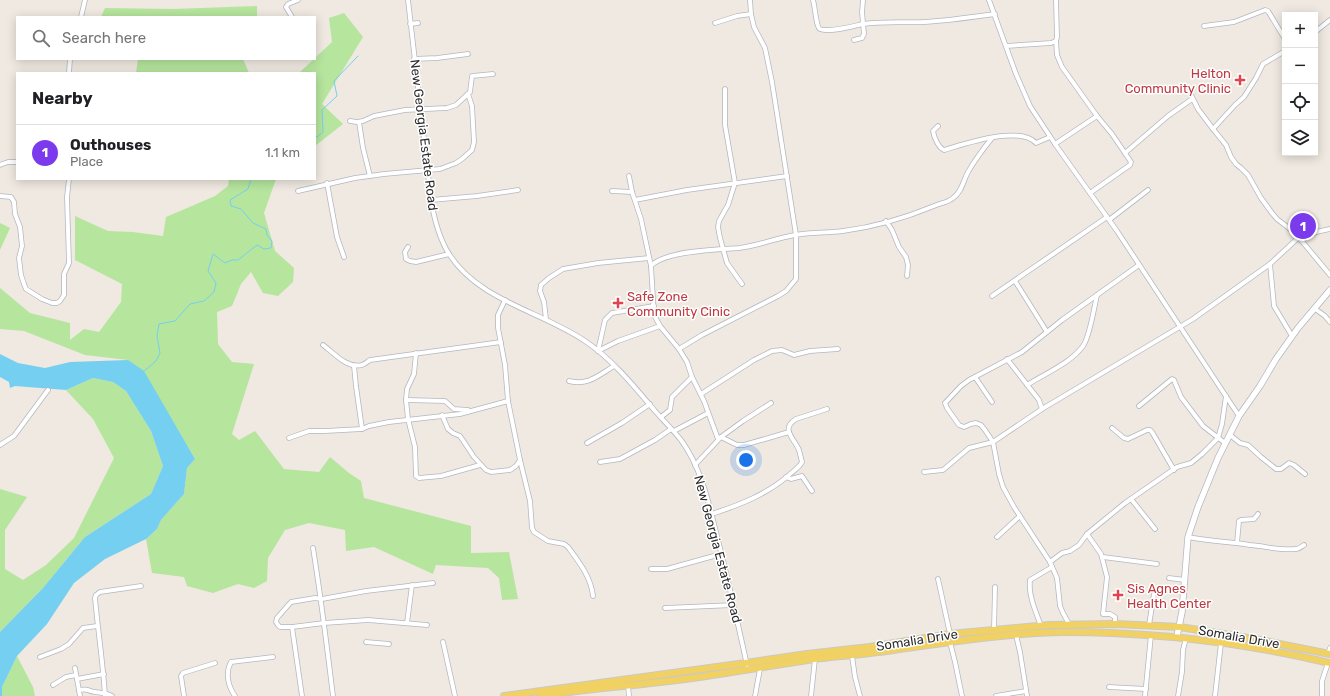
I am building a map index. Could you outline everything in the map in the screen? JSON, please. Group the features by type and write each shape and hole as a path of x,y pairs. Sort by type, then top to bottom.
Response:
{"main road":[{"name":"Somalia Drive","path":"504,696 747,666 808,654 837,652 950,634 994,629 1069,624 1115,624 1180,627 1329,652"},
{"name":"Somalia Drive","path":"540,696 560,695 718,675 747,666 760,668 814,659 852,656 1016,634 1064,632 1177,636 1256,648 1329,663"}],"street":[{"path":"81,16 85,0"},
{"path":"291,16 286,7 288,4 298,0"},
{"name":"New Georgia Estate Road","path":"408,0 431,200 438,228 449,254 471,279 487,290 546,319 584,340 614,366 673,430 695,465 712,514 747,666"},
{"path":"679,349 702,335 786,291 796,278 796,235 772,82 765,48 754,27 750,0"},
{"path":"813,0 816,10 817,25 821,30 832,30 863,24 925,22 995,14"},
{"path":"854,40 864,36 863,0"},
{"path":"989,0 1022,89 1030,106 1108,219 1240,416"},
{"path":"1056,0 1056,55 1058,60 1130,160 1130,165 1090,193"},
{"path":"1204,26 1234,22 1265,10 1268,12 1282,34"},
{"path":"715,23 737,16 751,14"},
{"path":"1318,30 1330,20"},
{"path":"410,24 418,23"},
{"path":"1006,46 1051,43 1056,41"},
{"path":"1213,130 1244,97 1263,64 1282,53"},
{"path":"414,59 468,54"},
{"path":"70,60 70,72"},
{"path":"350,121 359,122 383,114 405,110 452,107 468,94 471,88 472,76 493,74"},
{"path":"725,90 725,124 735,183 728,205 718,224 722,248 727,263 742,284"},
{"path":"298,191 327,183 370,176 440,169 456,163 472,150 474,142 472,106 468,94"},
{"path":"1125,153 1192,97 1213,130 1226,145 1236,164 1248,176 1272,213 1277,219 1294,232 1330,275"},
{"path":"1055,144 1097,116"},
{"path":"359,122 363,148 370,176"},
{"path":"938,126 933,131 933,135 944,150 963,144 992,138 1020,136 1030,138 1036,143 1050,137"},
{"path":"651,266 657,261 673,256 722,248 739,248 796,235 843,231 868,227 905,218 936,205 945,203 960,192 967,174 976,158 992,138"},
{"path":"0,165 8,162 16,162"},
{"path":"629,176 632,192 641,219 651,266 654,315 660,326 679,349 687,362 692,377 720,438 737,445 744,445 789,432"},
{"path":"635,200 687,190 787,176"},
{"path":"0,196 11,197 14,202 21,235 21,275 26,289 47,302 57,302 60,301 64,295 64,274 69,263 67,197 69,180"},
{"path":"327,183 337,238 344,258"},
{"path":"431,200 477,196 518,190"},
{"path":"992,296 1108,219 1148,190"},
{"path":"612,191 632,192"},
{"path":"886,222 892,230 898,247 906,257 908,265 907,276"},
{"path":"924,472 944,470 969,448 993,442 1042,409 1213,305 1270,264 1300,239 1316,232 1330,229"},
{"path":"408,248 405,255 406,259 416,262 449,254"},
{"path":"546,319 544,302 540,291 541,285 563,269 598,263 649,258"},
{"path":"1270,264 1274,306 1292,336"},
{"path":"1069,624 1060,606 1057,578 1050,562 1004,488 999,474 993,442 981,425 976,423 964,427 959,425 945,405 961,386 1022,352 1139,265"},
{"path":"1015,281 1047,332"},
{"path":"1177,636 1180,627 1188,537 1191,524 1225,444 1240,416 1292,336 1330,290"},
{"path":"1027,385 1067,362 1084,346 1097,295"},
{"path":"505,300 498,314 498,328 505,365 508,401 530,501 532,528 534,532 548,541 558,542 568,546 586,574 594,596"},
{"path":"598,351 607,317 612,314 654,306"},
{"path":"1314,308 1325,316 1330,322"},
{"path":"598,351 618,341 660,326"},
{"path":"323,345 340,359 354,366 361,365 370,360 501,342"},
{"path":"701,394 754,360 772,351 782,350 794,355 810,351 838,349"},
{"path":"416,353 414,374 407,390 406,400 408,419 415,447 417,477 441,476 480,465"},
{"path":"1008,360 1039,400 1042,409"},
{"path":"354,366 362,429"},
{"path":"569,381 577,383 591,380 614,366"},
{"path":"661,417 670,410 672,397 692,377"},
{"path":"975,377 992,402"},
{"path":"1139,406 1172,379 1174,380 1181,397 1204,426 1225,444"},
{"path":"0,445 14,436 48,390"},
{"path":"1050,562 1062,553 1070,551 1079,545 1087,534 1131,499 1174,470 1191,463 1218,438 1222,424 1226,396"},
{"path":"406,400 446,401 454,409 472,410"},
{"path":"289,438 309,431 362,429 370,426 408,419 456,414 508,401"},
{"path":"695,465 720,438 738,424 771,403"},
{"path":"588,443 622,424 650,404"},
{"path":"712,514 739,505 773,488 798,468 802,462 798,448 789,432 789,427 796,419 827,409"},
{"path":"600,462 620,459 708,413"},
{"path":"442,416 448,429 460,436 480,465 486,470 491,472 514,468 520,460"},
{"path":"1112,428 1124,438 1128,439 1150,430 1174,470"},
{"path":"1230,434 1240,444 1248,445 1276,469 1281,469 1289,464 1294,465 1305,474"},
{"path":"786,477 791,479 802,476 812,491"},
{"path":"1131,499 1155,529"},
{"path":"1237,543 1239,521 1254,518 1258,514"},
{"path":"997,537 1020,516"},
{"path":"1087,534 1103,557 1107,577 1102,612 1104,615 1110,614 1115,617 1115,624"},
{"path":"1188,537 1286,550 1300,548 1304,545"},
{"path":"313,548 322,599 333,696"},
{"path":"651,569 667,570 721,554"},
{"path":"1103,557 1156,564"},
{"path":"1041,626 1032,598 1030,580 1052,567"},
{"path":"1169,578 1185,580"},
{"path":"938,579 950,634"},
{"path":"427,625 368,620 280,627 276,622 277,618 287,605 295,601 315,598 322,599 359,592 433,583"},
{"path":"407,623 412,585"},
{"path":"105,694 104,674 97,626 96,594 100,592 141,586"},
{"path":"994,629 995,587"},
{"path":"1150,625 1154,594"},
{"path":"665,608 734,606"},
{"path":"40,657 61,649 69,644 83,628 97,626"},
{"path":"292,627 302,696"},
{"path":"1016,634 1027,696"},
{"path":"1145,696 1151,635"},
{"path":"1178,696 1182,672 1183,650 1186,638"},
{"path":"366,642 389,644"},
{"path":"443,642 455,696"},
{"path":"950,642 962,696"},
{"path":"1215,696 1221,643"},
{"path":"852,656 860,696"},
{"path":"234,696 230,689 228,677 228,668 231,662 273,657"},
{"path":"811,696 814,659"},
{"path":"184,696 181,676 183,673 215,663"},
{"path":"1322,696 1322,681 1329,663"},
{"path":"75,668 80,696"},
{"path":"755,696 760,668"},
{"path":"53,685 66,677 104,674"},
{"path":"628,686 629,696"},
{"path":"1109,687 1146,689"},
{"path":"79,690 90,689 93,692 112,696"},
{"path":"996,696 1026,691"}],"green space":[{"path":"257,6 257,16 101,16 105,8 173,9"},
{"path":"344,13 363,37 322,104 343,124 316,145 316,72 300,72 313,60 316,60 316,57 332,42 329,18"},
{"path":"138,60 243,60 249,72 136,72"},
{"path":"229,180 276,180 264,213 275,251 294,268 293,282 278,296 263,293 251,272 241,284 232,306 217,312 218,344 232,362 254,364 232,434 239,440 255,431 284,469 319,472 330,457 361,481 364,498 471,526 471,553 509,552 518,599 502,600 499,578 488,568 436,565 433,574 374,547 346,551 345,530 309,523 285,530 268,558 267,581 254,588 238,584 213,593 187,586 184,577 152,573 146,539 157,529 161,520 184,494 187,468 195,459 166,410 128,360 85,355 24,331 0,329 0,288 30,313 70,323 70,340 84,329 99,332 121,302 122,284 75,260 75,216 108,231 133,232 163,236 166,217 215,196 228,186"},
{"path":"0,223 10,228 0,250"},
{"path":"93,378 113,382 126,391 151,431 163,466 151,494 85,537 43,588 0,632 0,489 27,497 5,530 5,569 23,580 46,565 74,538 114,458 93,419 66,390"},
{"path":"17,656 33,687 35,696 2,696 2,687"}],"water":[{"path":"0,354 18,363 45,368 70,362 128,360 144,371 195,459 187,468 184,494 161,520 157,529 146,539 105,559 74,583 47,624 17,656 2,687 2,696 0,696 0,632 43,588 85,537 151,494 163,466 151,431 126,391 113,382 93,378 66,390 15,386 10,388 9,382 0,377"}],"waterway":[{"path":"316,136 317,137 323,132 322,110 337,96 334,81 358,56"},
{"path":"143,372 156,361 160,353 157,336 159,324 175,321 190,304 204,301 214,292 216,283 208,271 213,254 225,263 232,260 238,260 257,245 264,249 271,248 272,241 267,235 266,229 253,223 241,209 231,206 230,200 248,189 251,180"}],"place":[{"name":"Helton Community Clinic","path":"1240,80"},
{"name":"Outhouses","path":"1303,226"},
{"name":"Safe Zone Community Cinic","path":"618,303"},
{"name":"Sis Agnes Health Center","path":"1118,595"}]}
